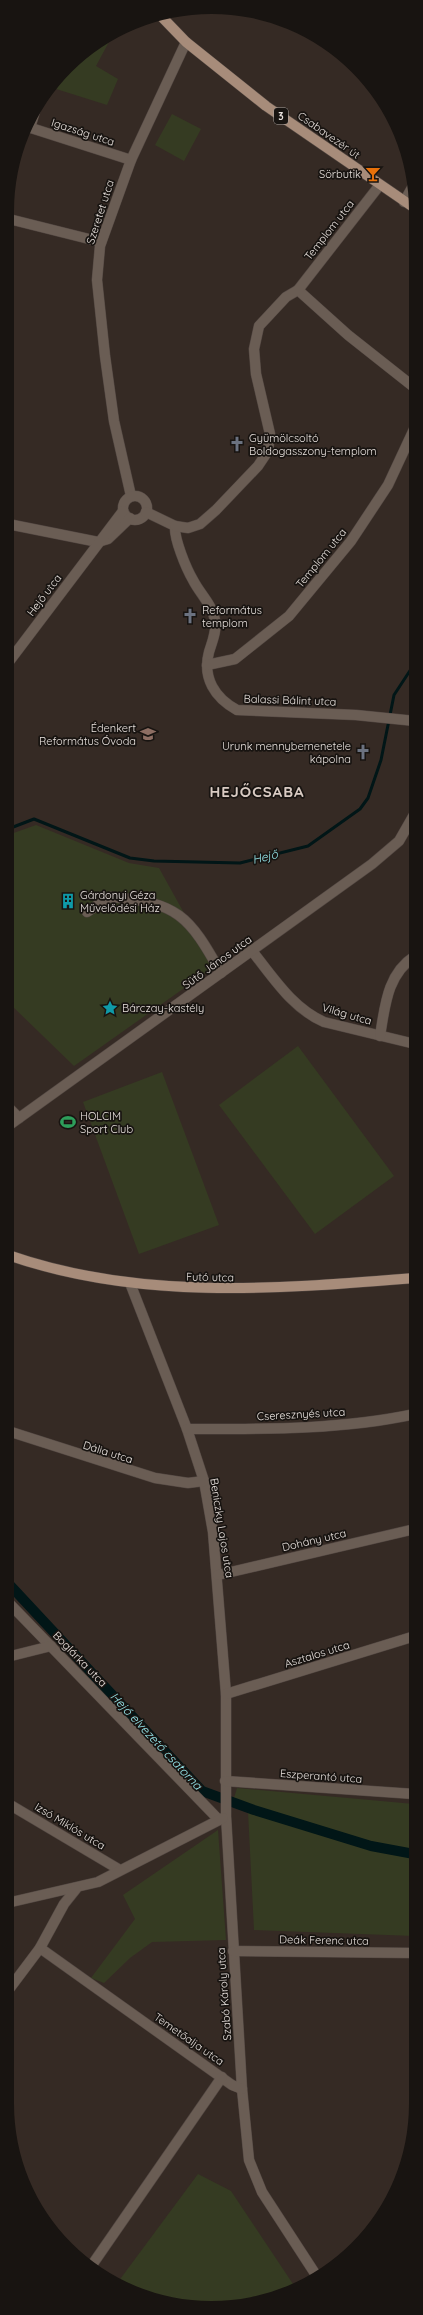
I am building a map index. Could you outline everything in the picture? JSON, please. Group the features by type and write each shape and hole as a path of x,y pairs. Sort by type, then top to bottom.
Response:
{"main road":[{"name":"Csabavezér út","path":"165,20 186,42 266,106 379,186 409,205"},
{"name":"Futó utca","path":"14,1257 61,1270 130,1283 172,1288 255,1289 409,1278"}],"street":[{"name":"Szeretet utca","path":"131,496 114,421 104,356 97,280 102,242 130,160 186,42"},
{"name":"Igazság utca","path":"32,128 130,160"},
{"name":"Templom utca","path":"175,526 188,528 200,524 216,510 258,466 268,451 270,434 256,374 254,349 259,326 286,297 298,290 379,186"},
{"path":"404,202 408,194"},
{"path":"14,220 102,242"},
{"path":"298,290 348,335 409,383"},
{"name":"Templom utca","path":"208,665 235,659 289,616 351,541 388,485 409,440"},
{"path":"131,496 138,496 144,500 146,512 140,518 126,514 125,501 131,496"},
{"path":"146,512 175,526"},
{"name":"Hejő utca","path":"14,655 98,542 126,514"},
{"path":"14,525 98,542"},
{"name":"Balassi Bálint utca","path":"175,526 174,535 192,580 208,601 216,620 215,633 208,654 208,665 209,681 219,699 236,710 399,718 409,720"},
{"name":"Sütő János utca","path":"14,1122 372,864 400,842 409,825"},
{"path":"87,912 110,897 156,904 174,912 188,922 203,941 222,973"},
{"name":"Világ utca","path":"252,951 290,998 312,1017 324,1022 409,1043"},
{"path":"380,1036 386,996 400,968 409,961"},
{"path":"14,1113 19,1118"},
{"name":"Beniczky Lajos utca","path":"130,1283 187,1429 204,1481 218,1575 226,1694 225,1785"},
{"name":"Cseresznyés utca","path":"187,1429 302,1428 391,1419 409,1415"},
{"name":"Dália utca","path":"14,1433 155,1478 188,1483 204,1481"},
{"name":"Dohány utca","path":"218,1575 409,1530"},
{"name":"Boglárka utca","path":"14,1607 51,1646 224,1815"},
{"name":"Asztalos utca","path":"226,1694 409,1638"},
{"path":"14,1655 51,1646"},
{"name":"Szabó Károly utca","path":"225,1785 224,1815 247,2149 252,2170 262,2192 314,2272"},
{"name":"Eszperantó utca","path":"225,1785 409,1794"},
{"name":"Izsó Miklós utca","path":"14,1807 120,1870"},
{"path":"14,1902 76,1889 98,1882 224,1815"},
{"path":"14,1983 40,1948 64,1904 76,1889"},
{"name":"Temetőalja utca","path":"40,1948 222,2078 94,2262"},
{"name":"Deák Ferenc utca","path":"234,1951 409,1953"},
{"path":"222,2078 232,2085 242,2089"}],"green space":[{"path":"108,43 96,66 118,79 107,105 57,89 81,63"},
{"path":"172,114 201,129 184,161 155,145"},
{"path":"36,825 129,863 159,868 214,967 74,1066 14,1008 14,833"},
{"path":"298,1046 394,1176 315,1234 219,1105"},
{"path":"162,1072 219,1225 139,1254 83,1102"},
{"path":"237,1788 409,1804 409,1936 254,1930 248,1812 234,1798"},
{"path":"218,1830 226,1940 152,1942 130,1958 104,1983 91,1978 135,1919 123,1895"},
{"path":"198,2174 231,2191 293,2284 275,2291 250,2297 224,2301 199,2301 148,2291 120,2279"}],"waterway":[{"name":"Hejő","path":"14,827 34,819 130,858 154,861 240,863 308,846 360,809 368,798 381,760 394,695 409,672"},
{"name":"Hejő elvezető csatorna","path":"14,1590 202,1791 254,1810 371,1846 409,1853"}],"place":[{"name":"Sörbutik","path":"373,174"},
{"name":"Gyümölcsoltó Boldogasszony-templom","path":"237,444"},
{"name":"Református templom","path":"190,616"},
{"name":"Édenkert Református Óvoda","path":"148,734"},
{"name":"Urunk mennybemenetele kápolna","path":"363,752"},
{"name":"Gárdonyi Géza Művelődési Ház","path":"68,901"},
{"name":"Bárczay-kastély","path":"110,1008"},
{"name":"HOLCIM Sport Club","path":"68,1122"}],"district":[{"name":"HEJŐCSABA","path":"257,792"}]}
